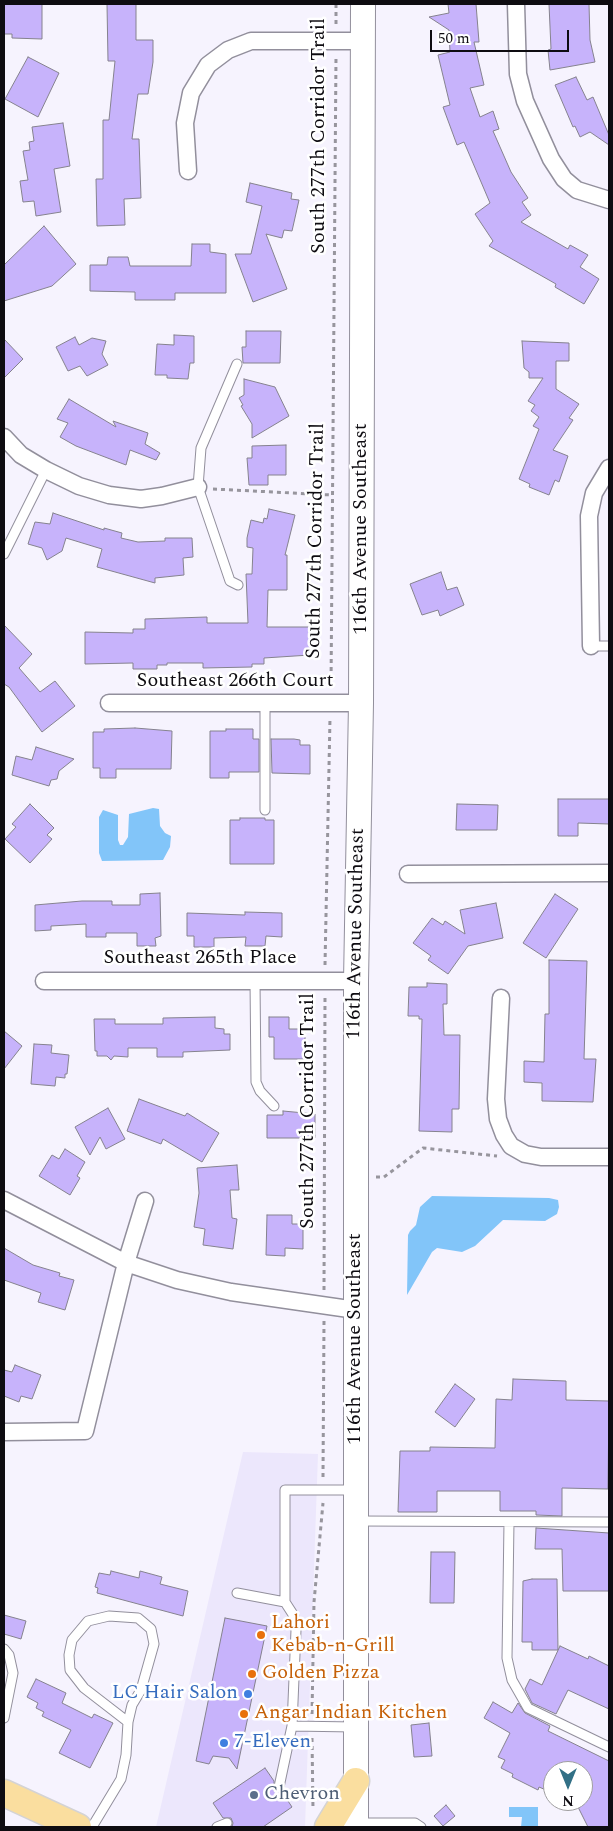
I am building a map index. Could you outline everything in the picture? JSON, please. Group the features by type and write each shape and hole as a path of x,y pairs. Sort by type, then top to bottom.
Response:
{"main road":[{"name":"116th Avenue Southeast","path":"356,1825 356,980 361,703 363,4"},
{"path":"320,1819 356,1781"},
{"path":"4,1793 78,1827"}],"street":[{"path":"516,4 518,74 525,101 552,159 564,179 577,190 609,200"},
{"path":"188,171 185,122 191,93 208,65 228,50 251,41 363,41"},
{"path":"4,437 21,455 46,470 79,486 109,495 142,499 198,487"},
{"path":"591,646 590,516 594,493 608,469"},
{"name":"Southeast 266th Court","path":"109,703 361,703"},
{"path":"408,874 609,874"},
{"name":"Southeast 265th Place","path":"44,980 356,980"},
{"path":"501,998 496,1100 498,1119 504,1136 511,1146 524,1154 541,1157 609,1157"},
{"path":"4,1200 126,1263 177,1280 231,1292 356,1310"},
{"path":"4,1432 85,1432 126,1263 145,1201"}],"lane":[{"path":"237,364 201,448 198,487 230,581 238,585"},
{"path":"4,554 46,470"},
{"path":"591,646 609,646"},
{"path":"265,703 265,810"},
{"path":"255,980 256,1082 260,1091 274,1106"},
{"path":"279,1788 292,1726 296,1630 294,1616 285,1602 284,1490 356,1490"},
{"path":"356,1521 609,1522"},
{"path":"510,1522 507,1658 512,1680 528,1708 609,1747"},
{"path":"237,1593 285,1602"},
{"path":"92,1827 121,1779 132,1705 141,1690 154,1644 151,1628 138,1618 109,1616 88,1622 72,1640 69,1655 70,1670 84,1688 128,1722"},
{"path":"4,1650 9,1655 13,1672 4,1718"},
{"path":"292,1726 356,1727"},
{"path":"356,1825 415,1823 421,1827"},
{"path":"217,1827 228,1824"}],"path":[{"name":"South 277th Corridor Trail","path":"320,1819 312,1726 314,1602 323,1490 325,980 330,703 336,4"},
{"path":"198,487 225,491 332,495"},
{"path":"356,1177 384,1177 423,1148 493,1157 501,1156 511,1146"}],"shaded area":[{"path":"243,1452 318,1454 305,1827 156,1827"}],"water":[{"path":"153,808 159,809 160,826 165,833 171,836 170,847 163,860 102,861 99,853 99,817 103,810 118,815 118,840 120,845 123,845 128,837 129,814"},
{"path":"432,1196 549,1198 558,1200 559,1207 557,1214 545,1221 503,1220 475,1246 462,1252 437,1248 432,1252 407,1295 408,1235 416,1225 420,1207"},
{"path":"509,1807 538,1807 538,1827 521,1827 522,1817 509,1817"}],"building":[{"path":"4,4 42,4 42,39 12,38 12,34 4,34"},
{"path":"107,4 136,4 136,40 153,40 153,62 148,94 138,94 132,139 139,139 141,198 124,199 125,225 97,226 96,179 103,179 103,120 109,120 115,61 108,61"},
{"path":"448,4 476,4 479,42 474,42 484,85 470,88 480,117 493,111 499,129 493,131 511,172 528,198 522,202 531,215 521,222 568,249 570,245 588,255 580,267 599,279 584,304 555,287 556,284 489,246 493,241 475,214 490,203 464,142 457,145 443,107 450,105 438,55 450,52 449,30 429,17 449,13"},
{"path":"549,4 589,4 590,40 595,62 550,70 548,50 551,49"},
{"path":"28,57 59,73 38,117 5,99"},
{"path":"576,77 587,100 593,97 609,135 609,145 590,132 580,137 575,126 573,127 555,85"},
{"path":"63,123 70,166 54,169 61,212 36,216 34,201 23,202 20,181 28,180 23,151 30,150 29,142 34,141 32,127"},
{"path":"250,183 292,193 291,199 299,200 292,231 284,230 282,238 266,234 287,289 253,302 235,254 251,254 262,206 246,202"},
{"path":"44,226 76,264 52,286 4,301 4,265"},
{"path":"192,244 210,244 210,252 226,254 226,293 175,293 175,300 135,300 135,292 90,291 90,265 107,265 108,257 128,257 130,266 191,266"},
{"path":"246,331 281,331 280,363 243,363 242,347 246,347"},
{"path":"174,335 194,336 194,363 190,363 188,379 167,378 167,375 155,375 157,344 174,345"},
{"path":"75,337 79,345 92,338 106,341 102,354 108,365 87,376 80,366 68,371 56,347"},
{"path":"4,339 23,359 4,378"},
{"path":"522,341 569,343 569,361 556,361 556,389 579,404 569,418 573,420 553,450 568,456 559,482 555,480 549,495 529,487 530,484 519,479 539,429 533,426 539,417 531,411 535,405 528,401 543,378 529,378 529,372 524,368"},
{"path":"244,379 275,387 289,416 252,438 252,424 241,406 243,405 239,398 244,395"},
{"path":"69,399 116,427 113,421 148,433 145,444 160,453 156,460 130,450 126,465 76,446 60,437 68,423 57,419"},
{"path":"286,445 286,475 268,475 268,485 249,485 247,458 252,458 252,446"},
{"path":"269,509 295,515 285,555 287,555 287,590 268,590 267,627 310,627 310,655 264,658 264,664 252,664 252,667 203,668 203,663 167,663 167,665 157,665 157,669 133,669 133,663 85,664 85,632 133,633 133,629 145,629 145,619 207,617 207,623 248,623 246,574 252,574 253,548 247,547 247,538 251,520 263,523 264,518 267,519"},
{"path":"53,513 104,530 104,528 122,533 121,538 138,542 165,541 165,538 192,538 193,557 183,558 184,575 155,578 155,583 97,567 102,549 66,538 62,551 47,560 42,548 28,544 35,522 50,524"},
{"path":"441,572 447,590 457,587 464,605 440,616 438,610 422,615 410,584"},
{"path":"4,625 32,654 19,668 40,692 55,681 75,706 42,732 9,687 4,684"},
{"path":"135,728 172,731 171,769 116,769 116,778 100,778 100,768 93,768 93,732 104,732 104,729"},
{"path":"226,729 253,729 253,739 259,739 259,772 229,772 229,778 210,778 210,731 226,731"},
{"path":"271,739 294,739 300,740 300,745 310,745 310,774 272,773"},
{"path":"36,747 74,759 59,771 57,779 51,780 49,786 12,775 16,756 32,760"},
{"path":"558,799 609,799 609,824 578,823 578,836 558,836"},
{"path":"30,804 54,828 47,835 52,839 30,863 5,839 16,827 12,824"},
{"path":"457,804 498,805 497,830 456,830"},
{"path":"240,818 274,820 274,864 230,864 230,820 240,820"},
{"path":"160,893 161,936 155,938 156,946 137,946 137,933 106,933 106,937 86,937 86,924 51,926 51,930 35,931 35,905 82,901 112,901 112,905 140,905 140,894"},
{"path":"555,894 578,909 546,958 523,943"},
{"path":"496,903 503,938 468,946 448,974 428,960 431,956 413,943 432,918 443,925 445,921 465,934 460,910"},
{"path":"245,912 282,913 282,937 266,936 265,946 245,946 246,937 214,938 214,947 194,947 194,936 187,936 187,913 245,915"},
{"path":"549,960 587,961 584,1059 596,1059 593,1102 542,1101 542,1083 524,1082 524,1061 544,1062 545,1014 549,1014"},
{"path":"427,983 447,984 447,1004 443,1004 444,1035 460,1035 459,1109 452,1109 452,1132 419,1131 422,1019 419,1019 419,1016 408,1016 409,987 427,987"},
{"path":"215,1017 215,1028 224,1029 224,1034 230,1034 230,1050 183,1052 183,1057 157,1057 157,1048 128,1048 128,1057 114,1056 111,1060 107,1056 97,1056 97,1051 95,1051 94,1019 115,1019 115,1024 163,1024 163,1018"},
{"path":"269,1017 289,1017 289,1029 305,1029 305,1059 274,1059 274,1037 269,1037"},
{"path":"4,1031 22,1046 4,1069"},
{"path":"34,1044 52,1045 51,1053 69,1055 67,1074 65,1074 65,1078 56,1077 55,1086 31,1084"},
{"path":"139,1099 185,1116 187,1113 219,1133 202,1162 163,1139 161,1144 127,1131"},
{"path":"108,1108 125,1139 106,1149 100,1137 90,1155 75,1127"},
{"path":"283,1111 315,1114 315,1138 267,1138 267,1115 283,1115"},
{"path":"65,1149 85,1162 77,1176 80,1178 70,1195 39,1176 52,1155 59,1159"},
{"path":"237,1165 239,1190 230,1190 232,1218 237,1219 233,1249 203,1245 205,1229 194,1227 199,1193 197,1168"},
{"path":"267,1215 292,1215 292,1224 301,1224 301,1227 303,1227 303,1249 285,1248 285,1256 266,1255"},
{"path":"4,1248 33,1265 60,1273 59,1276 74,1280 65,1310 38,1302 41,1293 4,1280"},
{"path":"15,1365 41,1375 32,1399 21,1396 19,1402 4,1396 4,1370 12,1372"},
{"path":"513,1379 566,1381 566,1400 609,1401 608,1489 562,1488 562,1516 536,1515 536,1511 500,1511 500,1491 437,1491 437,1512 398,1512 400,1451 430,1451 430,1447 495,1448 496,1399 512,1400"},
{"path":"455,1384 475,1399 455,1427 435,1412"},
{"path":"536,1528 609,1533 609,1591 563,1591 562,1549 535,1549"},
{"path":"431,1552 455,1552 454,1603 430,1603"},
{"path":"111,1571 139,1578 140,1571 162,1577 160,1584 188,1591 183,1616 97,1593 98,1588 95,1587 99,1573 110,1575"},
{"path":"557,1579 558,1650 532,1650 532,1642 522,1642 523,1581"},
{"path":"4,1615 26,1621 21,1639 4,1634"},
{"path":"225,1618 267,1626 237,1769 229,1758 213,1756 209,1764 196,1761"},
{"path":"560,1646 588,1659 589,1656 609,1666 609,1709 568,1690 556,1714 532,1703 525,1689 530,1679 542,1685"},
{"path":"36,1679 66,1693 62,1703 92,1718 94,1714 113,1723 90,1768 59,1753 71,1730 42,1716 44,1712 36,1708 38,1703 27,1697"},
{"path":"493,1702 512,1713 518,1703 525,1713 550,1726 548,1731 609,1761 609,1827 588,1827 580,1811 593,1811 593,1761 543,1761 543,1789 539,1787 538,1790 512,1777 513,1774 501,1768 505,1760 498,1757 510,1733 484,1718"},
{"path":"429,1723 432,1756 414,1757 411,1725"},
{"name":"Chevron","path":"265,1768 274,1781 274,1791 282,1792 292,1807 263,1827 232,1827 231,1818 223,1818 213,1803"},
{"path":"446,1805 455,1816 443,1826 434,1816"}],"place":[{"name":"Lahori Kebab-n-Grill","path":"261,1635"},
{"name":"Golden Pizza","path":"252,1674"},
{"name":"LC Hair Salon","path":"248,1694"},
{"name":"Angar Indian Kitchen","path":"244,1714"},
{"name":"7-Eleven","path":"224,1743"},
{"name":"Chevron","path":"254,1795"}]}
